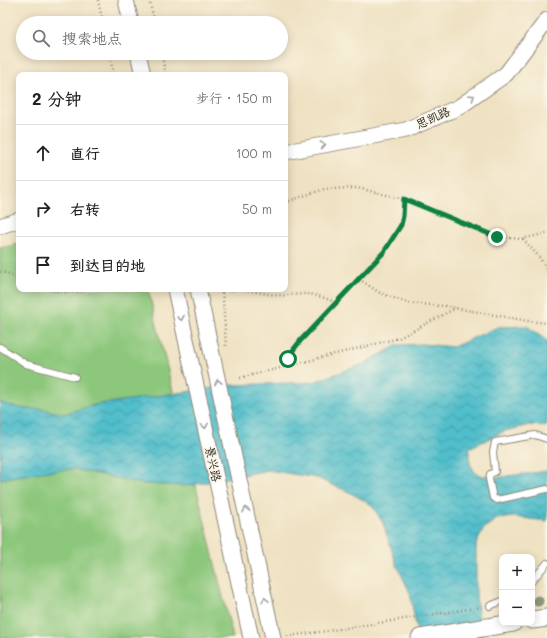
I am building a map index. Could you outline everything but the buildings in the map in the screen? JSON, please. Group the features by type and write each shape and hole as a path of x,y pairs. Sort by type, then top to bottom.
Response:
{"main road":[{"path":"535,620 547,618"},
{"path":"420,638 499,625"}],"street":[{"path":"126,0 130,16"},
{"name":"思凯路","path":"288,151 406,130 459,106 506,74 547,20"},
{"path":"140,60 142,72"},
{"path":"0,226 16,221"},
{"name":"景兴路","path":"176,292 250,638"},
{"name":"景兴路","path":"199,292 273,638"}],"lane":[{"path":"0,347 26,364 75,377"},
{"path":"547,439 535,435 495,442 493,452 495,472 490,474 489,479 492,498 496,500 547,489"},
{"path":"535,577 547,563"},
{"path":"490,606 499,602"}],"path":[{"path":"98,0 101,16"},
{"path":"150,0 153,16"},
{"path":"111,60 113,72"},
{"path":"163,60 165,72"},
{"path":"288,201 324,189 357,188 404,199 497,237 522,239 547,233"},
{"path":"288,367 288,359 290,354 301,340 384,252 401,225 404,199"},
{"path":"522,239 540,258 547,271"},
{"path":"0,272 16,278"},
{"path":"359,279 380,293 408,303 444,306 547,323"},
{"path":"222,292 226,345"},
{"path":"256,292 278,296 306,294 319,296 337,303"},
{"path":"240,378 399,338 456,308"},
{"path":"273,638 490,606"}],"green space":[{"path":"16,245 16,292 149,292 233,638 0,638 0,248"}],"water":[{"path":"527,326 547,341 547,426 529,425 505,431 469,448 470,464 476,474 493,478 547,471 547,521 514,517 497,519 484,528 476,544 476,598 482,638 418,638 410,593 396,563 383,523 372,505 349,492 317,478 268,470 186,486 143,484 74,469 41,472 0,479 0,402 25,409 41,409 64,414 94,405 233,385 314,382 363,364 398,345 422,344 453,347 498,327"}],"route":[{"path":"288,359 301,340 384,252 401,225 404,199 497,237"}]}
